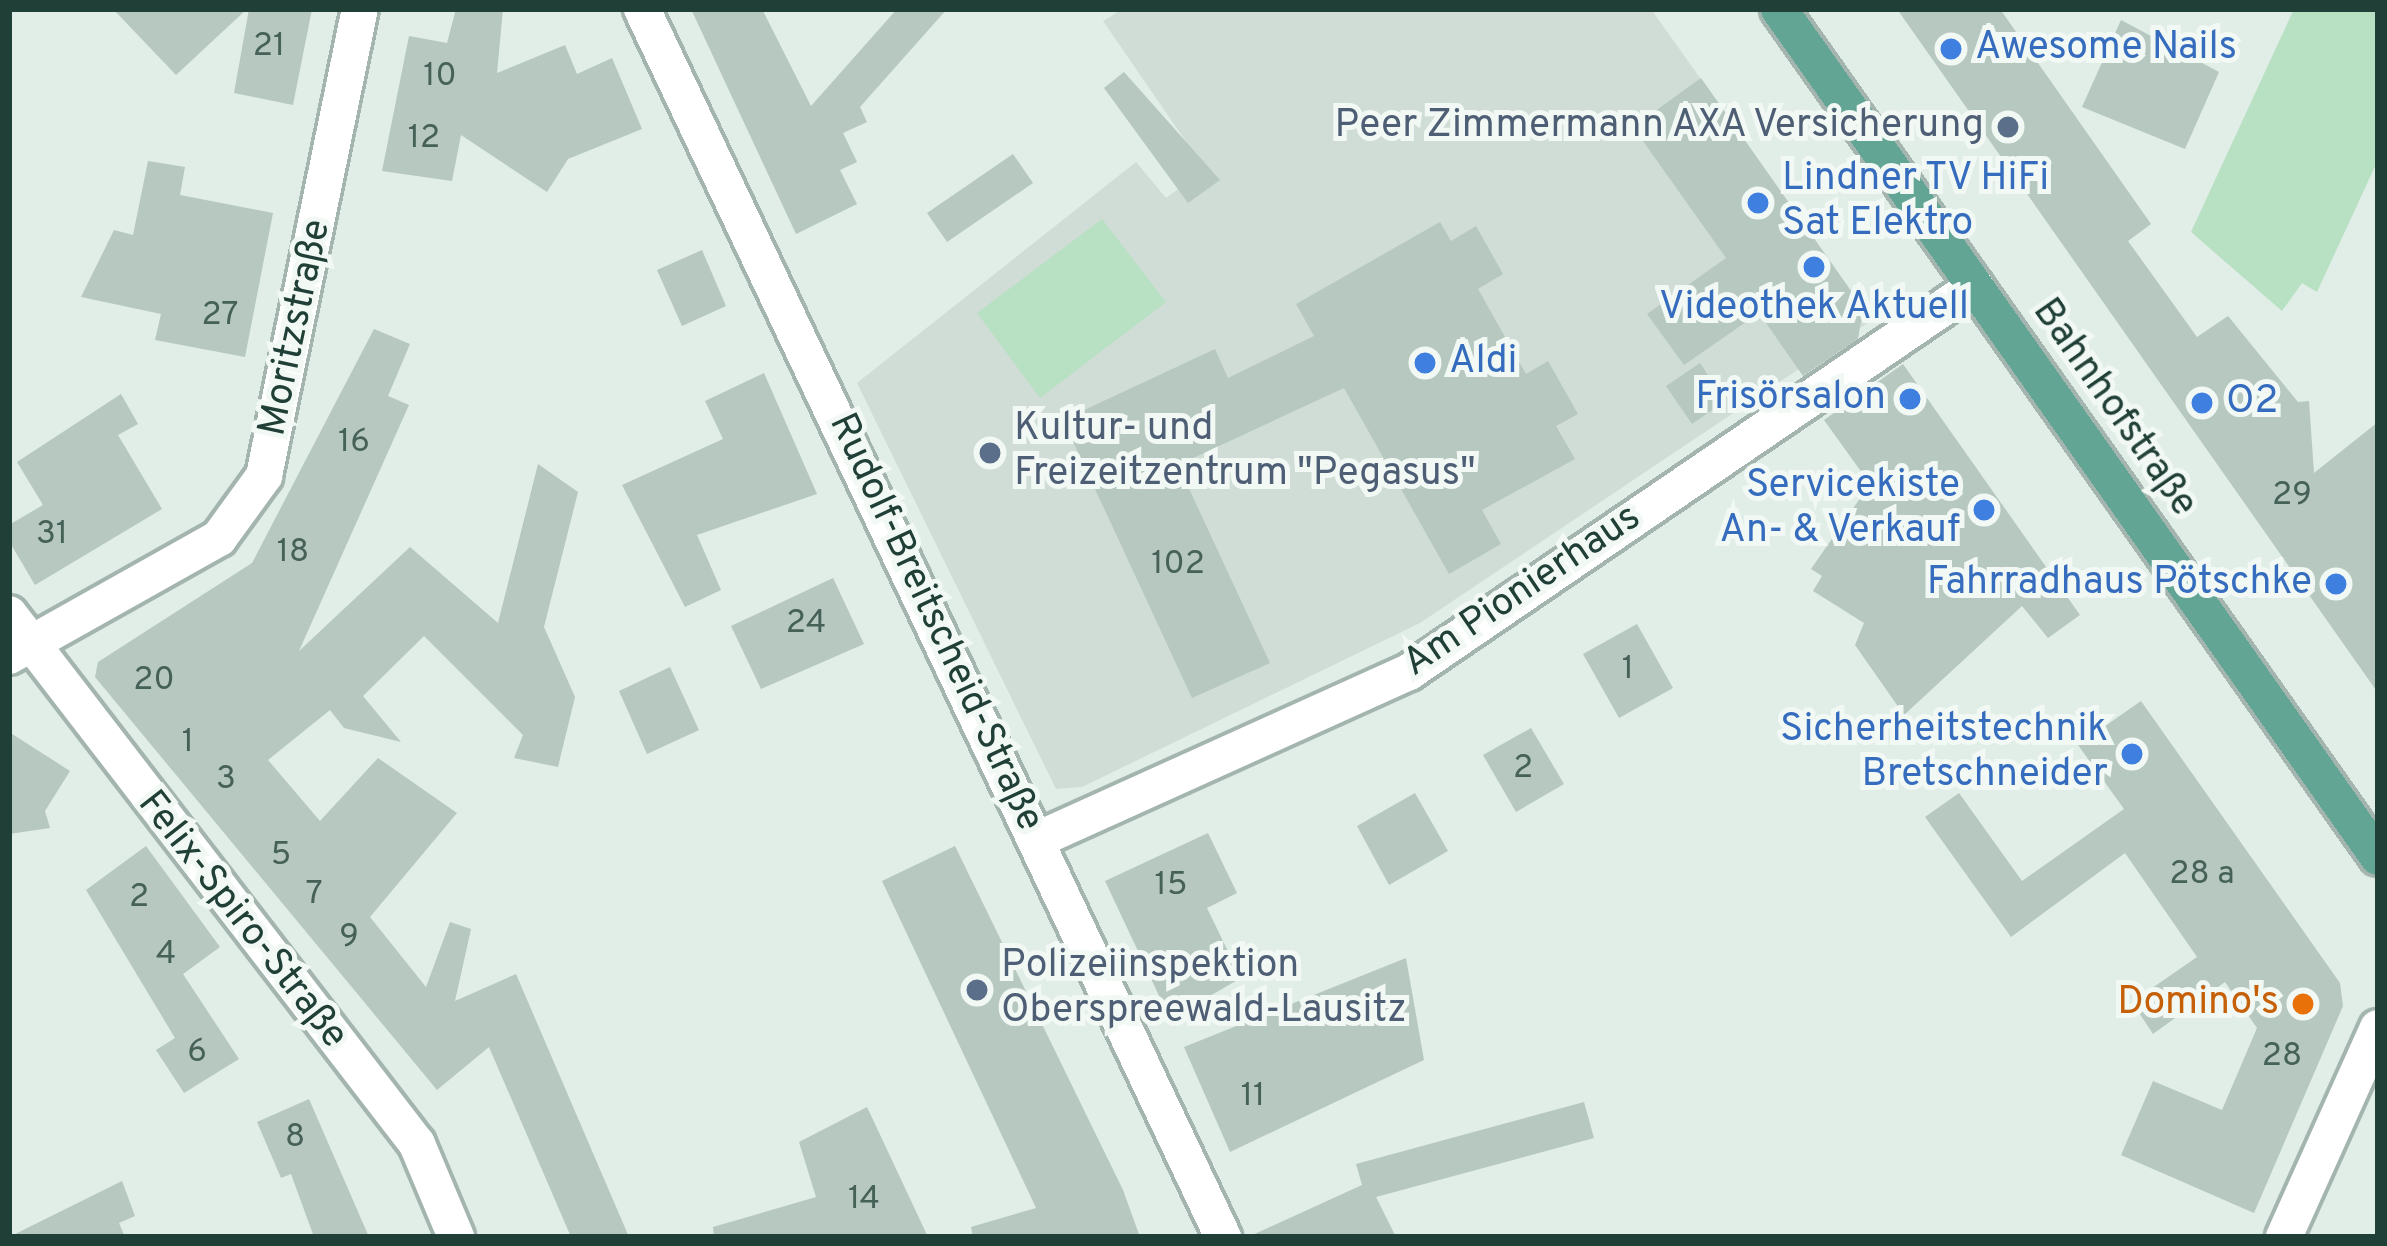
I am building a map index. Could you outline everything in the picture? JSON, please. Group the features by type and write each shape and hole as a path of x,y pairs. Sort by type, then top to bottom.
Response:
{"main road":[{"name":"Bahnhofstraße","path":"1779,9 2378,856"}],"street":[{"name":"Moritzstraße","path":"20,653 219,538 264,476 360,9"},
{"name":"Rudolf-Breitscheid-Straße","path":"642,9 1223,1237"},
{"name":"Am Pionierhaus","path":"1037,840 1408,672 1975,286"},
{"name":"Felix-Spiro-Straße","path":"9,614 20,653 417,1144 456,1237"},
{"path":"2284,1237 2378,1028"}],"shaded area":[{"path":"1123,9 1651,9 1872,320 1420,623 1082,787 1056,789 857,383 1136,162 1166,198 1205,169 1103,21"}],"green space":[{"path":"2294,9 2378,9 2378,160 2317,292 2302,283 2282,311 2191,232"},
{"path":"1102,219 1166,302 1040,398 977,313"}],"building":[{"path":"113,9 247,9 176,75"},
{"path":"249,9 312,9 293,105 234,93"},
{"path":"456,9 503,9 497,73 565,45 577,74 612,58 642,129 568,159 547,192 461,135 452,181 382,171 409,36 447,43"},
{"path":"691,9 762,9 811,106 897,9 947,9 860,107 867,122 843,133 857,162 840,170 857,204 796,234"},
{"path":"1897,9 2000,9 2151,224 2128,241 2197,337 2228,316 2298,402 2309,401 2314,473 2378,422 2378,693"},
{"path":"2121,20 2219,72 2185,149 2082,107"},
{"path":"1124,72 1220,180 1188,203 1104,88"},
{"path":"1701,78 1863,308 1858,339 1803,376 1759,313 1684,365 1647,314 1726,258 1633,127"},
{"path":"1013,154 1033,183 947,242 927,213"},
{"path":"148,161 185,167 180,195 273,213 245,357 155,340 161,314 81,297 114,230 133,235"},
{"path":"1440,222 1451,241 1476,226 1503,274 1478,289 1526,374 1548,361 1578,414 1556,426 1575,459 1482,510 1501,544 1449,574 1344,388 1178,465 1270,663 1192,698 1063,420 1215,349 1228,378 1314,336 1296,304"},
{"path":"702,250 726,306 682,326 657,270"},
{"path":"374,329 410,344 388,396 409,405 299,651 410,547 498,623 538,464 578,492 544,627 575,697 558,767 514,758 523,735 424,636 363,696 401,742 344,728 330,710 268,760 320,821 378,758 457,813 370,917 426,987 450,922 471,929 455,1001 516,974 629,1237 571,1237 489,1047 437,1090 95,677 98,662 252,563"},
{"path":"1700,363 1725,401 1692,424 1666,386"},
{"path":"1903,364 2080,615 2048,638 2022,606 1904,715 1855,645 1864,623 1813,591 1822,576 1811,569 1870,484 1824,420"},
{"path":"764,373 817,494 697,535 721,590 685,607 622,485 723,439 705,401"},
{"path":"121,394 138,424 118,435 162,509 35,585 9,541 9,525 43,505 17,462"},
{"path":"833,578 864,644 761,689 731,626"},
{"path":"1637,624 1673,688 1619,718 1583,654"},
{"path":"670,667 699,730 647,754 619,691"},
{"path":"2141,701 2340,983 2343,1006 2254,1213 2121,1155 2153,1081 2222,1110 2257,1028 2225,982 2153,1034 2132,1002 2197,957 2125,853 2011,937 1925,817 1959,793 2022,881 2124,809 2078,745"},
{"path":"1531,728 1564,784 1516,812 1483,755"},
{"path":"9,732 70,771 45,811 50,828 9,834"},
{"path":"1415,793 1448,851 1389,885 1357,826"},
{"path":"1208,833 1237,893 1207,908 1241,978 1170,1019 1105,881"},
{"path":"146,846 220,947 183,974 239,1059 184,1093 156,1050 175,1038 86,890"},
{"path":"955,846 1123,1190 1140,1237 973,1237 971,1227 1036,1208 882,881"},
{"path":"1406,958 1424,1060 1230,1152 1184,1047"},
{"path":"309,1099 369,1237 314,1237 291,1174 281,1178 257,1122"},
{"path":"1584,1102 1594,1138 1376,1197 1396,1237 1248,1237 1362,1185 1356,1164"},
{"path":"867,1107 928,1237 714,1237 713,1227 816,1197 799,1142"},
{"path":"122,1181 135,1216 119,1223 125,1237 9,1237"}],"place":[{"name":"Awesome Nails","path":"1951,49"},
{"name":"Peer Zimmermann AXA Versicherung","path":"2008,127"},
{"name":"Lindner TV HiFi Sat Elektro","path":"1758,203"},
{"name":"Videothek Aktuell","path":"1814,267"},
{"name":"Aldi","path":"1425,363"},
{"name":"Frisörsalon","path":"1910,399"},
{"name":"O2","path":"2202,403"},
{"name":"Kultur- und Freizeitzentrum \"Pegasus\"","path":"990,453"},
{"name":"Servicekiste An- & Verkauf","path":"1984,510"},
{"name":"Fahrradhaus Pötschke","path":"2336,584"},
{"name":"Sicherheitstechnik Bretschneider","path":"2132,754"},
{"name":"Polizeiinspektion Oberspreewald-Lausitz","path":"977,990"},
{"name":"Domino's","path":"2303,1004"}]}
